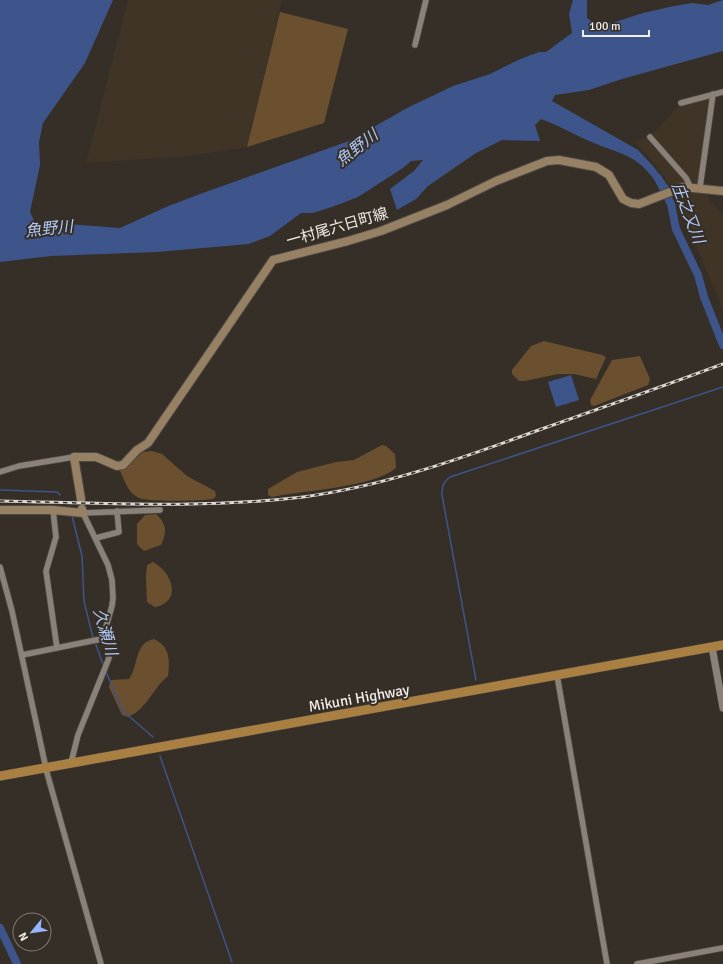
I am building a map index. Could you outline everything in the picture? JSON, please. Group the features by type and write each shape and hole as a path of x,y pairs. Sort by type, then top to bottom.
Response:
{"highway":[{"name":"Mikuni Highway","path":"0,776 151,750 723,645"}],"main road":[{"name":"一村尾六日町線","path":"74,457 96,457 116,466 123,465 138,450 148,443 273,260 381,231 448,205 496,181 547,160 559,160 596,167 609,175 623,199 631,203 639,204 690,186 723,191"},
{"path":"74,457 81,499"},
{"path":"0,510 83,511"}],"street":[{"path":"415,45 426,0"},
{"path":"682,103 723,92"},
{"path":"700,187 713,94"},
{"path":"650,137 686,178 690,186"},
{"path":"0,472 19,466 74,457"},
{"path":"53,510 56,537 46,571 56,648"},
{"path":"71,763 78,735 107,664 109,653 105,630 112,606 112,580 108,565 83,511 160,510"},
{"path":"96,538 119,532 117,511"},
{"path":"0,567 22,656 46,768 101,964"},
{"path":"22,656 106,638"},
{"path":"712,647 723,708"},
{"path":"557,675 608,964"},
{"path":"637,964 723,948"}],"shaded area":[{"path":"128,0 282,0 247,147 188,156 86,163"},
{"path":"280,12 348,29 324,123 247,147"},
{"path":"713,94 700,187 723,216 723,310 673,191 656,165 634,141 650,137 681,103"},
{"path":"544,341 606,357 596,379 574,374 558,374 519,381 512,374 512,370 531,346"},
{"path":"640,356 650,379 648,385 594,406 591,405 590,400 612,360"},
{"path":"382,445 386,446 395,454 396,468 385,475 355,484 272,497 268,495 268,489 297,472 336,462 354,460"},
{"path":"152,451 162,454 187,476 215,491 216,496 213,499 175,501 144,499 135,496 127,486 120,471 143,452"},
{"path":"156,514 162,521 165,528 163,540 161,545 144,551 137,544 137,524 145,515"},
{"path":"153,562 165,572 172,586 172,593 169,599 164,604 155,607 147,602 147,565"},
{"path":"154,639 163,646 168,654 168,676 140,709 128,717 122,715 109,687 111,680 129,679 143,645"}],"water":[{"name":"魚野川","path":"0,0 113,0 85,63 43,123 39,142 40,165 30,212 39,231 68,224 120,228 166,207 200,194 349,141 407,108 453,86 490,74 518,60 539,52 546,52 572,33 569,14 573,0 587,0 587,18 593,23 612,23 643,13 674,6 692,3 708,5 723,0 723,51 622,79 589,90 555,95 552,101 638,150 653,166 669,187 660,188 644,168 629,157 541,119 535,125 540,141 502,140 476,153 428,186 416,199 397,210 390,189 414,171 423,160 411,161 403,168 358,197 313,213 301,213 270,236 249,244 157,252 51,256 0,262"},
{"path":"571,375 579,400 556,407 548,382"}],"waterway":[{"name":"庄之又川","path":"658,178 671,204 676,229 698,275 704,297 723,345"},
{"path":"476,680 442,495 444,483 450,477 723,387"},
{"name":"久瀬川","path":"0,490 57,492 60,495"},
{"name":"久瀬川","path":"72,516 82,556 84,601 93,638"},
{"name":"久瀬川","path":"95,642 104,667"},
{"name":"久瀬川","path":"106,672 123,711 153,737"},
{"name":"久瀬川","path":"160,756 232,962"},
{"path":"0,928 17,964"}],"railway":[{"path":"0,501 114,504 228,503 265,501 333,492 392,479 479,452 723,364"}]}
